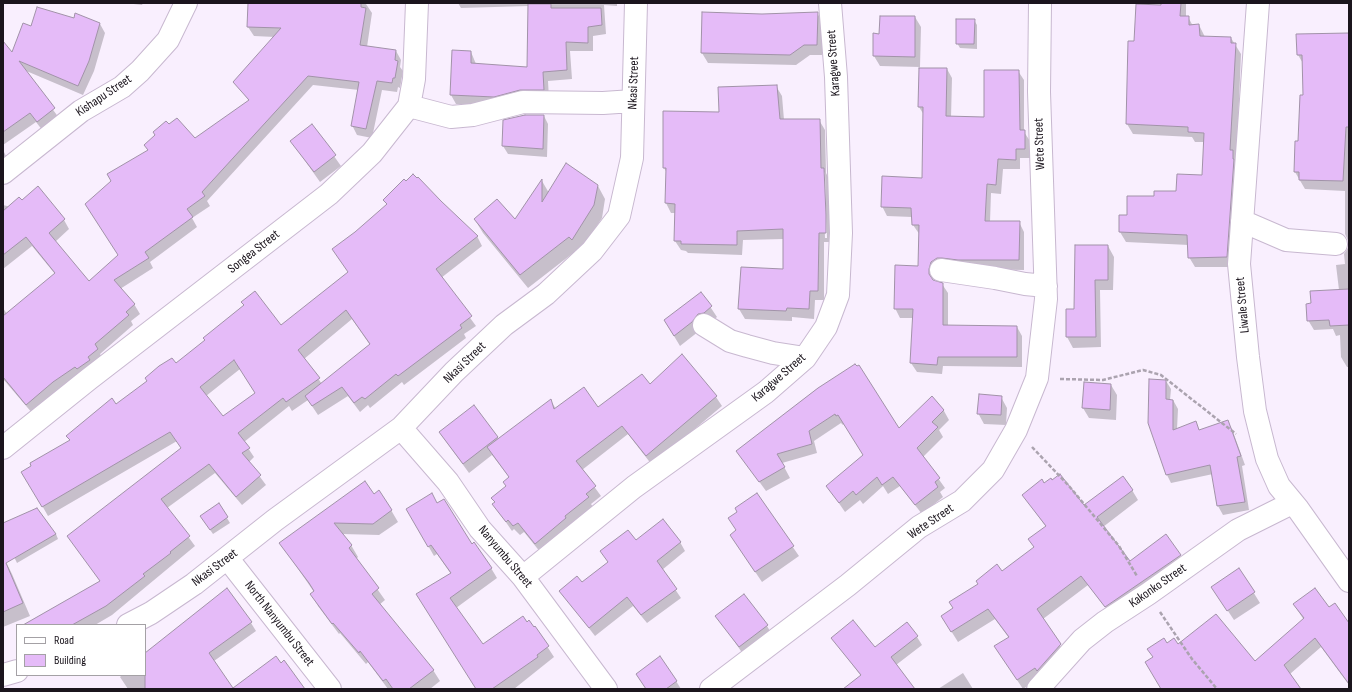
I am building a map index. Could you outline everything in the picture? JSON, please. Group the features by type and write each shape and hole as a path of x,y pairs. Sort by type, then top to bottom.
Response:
{"street":[{"name":"Kishapu Street","path":"3,172 81,111 122,87 140,71 168,40 186,3"},
{"name":"Songea Street","path":"3,448 89,379 329,194 372,153 409,106 414,79 417,3"},
{"path":"636,3 642,3"},
{"name":"Nkasi Street","path":"130,624 151,613 228,559 275,520 401,428 454,372 504,325 546,294 592,251 619,216 632,158 636,3"},
{"name":"Karagwe Street","path":"524,577 634,487 766,392 805,358 826,327 838,295 841,233 836,77 830,3"},
{"name":"Wete Street","path":"711,689 848,585 919,527 962,501 993,470 1016,430 1037,378 1046,299 1039,92 1040,3"},
{"name":"Liwale Street","path":"1258,3 1239,264 1255,410 1267,458 1279,486 1349,581"},
{"path":"409,106 451,117 473,115 523,102 633,101"},
{"path":"1242,221 1286,240 1336,244"},
{"path":"941,270 1046,286"},
{"path":"704,325 730,341 773,353 805,358"},
{"name":"Nanyumbu Street","path":"401,428 448,482 480,528 524,577 606,689"},
{"name":"Kakonko Street","path":"1038,689 1082,640 1105,622 1148,594 1238,530 1292,502"},
{"name":"North Nanyumbu Street","path":"228,559 330,689"},
{"path":"3,675 16,671"}],"path":[{"path":"1037,378 1103,380 1143,370 1161,375 1267,458"},
{"path":"1016,430 1069,486 1119,546 1148,594 1192,659 1217,689"}],"building":[{"path":"248,3 361,3 361,7 366,8 360,45 396,50 395,60 398,61 395,78 393,78 392,83 377,81 366,129 351,126 359,82 308,76 202,192 205,196 187,209 193,217 145,252 149,258 114,280 135,304 126,312 129,315 95,344 98,349 88,357 90,360 77,369 75,367 53,382 26,405 3,377 3,316 55,273 26,237 3,255 3,211 19,197 22,200 38,186 65,219 49,233 89,281 118,255 85,204 111,181 107,174 148,150 144,145 155,135 153,132 166,121 169,124 177,118 195,138 249,100 233,82 281,28 247,27"},
{"path":"1161,3 1181,3 1180,16 1189,16 1189,25 1199,24 1200,36 1231,37 1231,43 1236,43 1230,150 1233,150 1234,159 1227,257 1188,258 1187,235 1119,232 1119,215 1127,215 1127,196 1154,196 1154,191 1176,191 1177,174 1202,175 1204,133 1188,132 1188,127 1126,124 1128,41 1134,41 1136,4 1161,5"},
{"path":"528,4 551,4 551,8 601,8 602,25 588,27 588,43 566,42 567,70 543,72 544,90 520,90 494,97 450,95 452,50 471,51 471,63 527,67"},
{"path":"37,7 74,18 75,13 100,23 89,61 78,86 19,61 55,108 37,122 30,113 3,132 3,41 12,52 23,23 31,26"},
{"path":"702,12 762,14 818,12 817,45 804,45 790,55 701,53"},
{"path":"880,16 915,16 915,57 873,56 873,33 879,34"},
{"path":"956,19 975,19 974,44 956,44"},
{"path":"1349,33 1349,127 1346,127 1343,181 1299,180 1299,172 1294,172 1295,141 1298,141 1300,95 1303,95 1302,55 1297,55 1296,34"},
{"path":"919,68 947,68 946,116 984,117 984,70 1019,70 1020,130 1025,130 1025,149 1016,149 1016,160 998,159 996,185 987,184 985,221 1020,221 1019,260 958,260 937,258 931,262 929,269 929,274 933,280 943,283 943,325 1017,326 1017,357 938,357 937,365 910,363 913,309 894,309 895,265 918,266 919,225 912,225 911,208 881,207 882,176 922,178 923,107 918,107"},
{"path":"777,85 780,119 820,119 821,168 824,168 826,233 819,233 818,291 810,291 809,309 787,308 786,311 738,309 741,267 783,269 783,229 737,231 737,245 681,244 681,241 674,241 675,204 665,203 666,168 663,168 663,111 719,112 718,87"},
{"path":"525,115 544,115 543,149 502,146 503,120"},
{"path":"312,124 336,155 314,172 290,141"},
{"path":"566,163 598,185 594,205 572,240 569,237 520,275 474,219 497,199 515,219 542,179 542,202"},
{"path":"413,174 417,178 418,177 478,236 436,269 472,316 460,325 462,328 398,376 396,374 365,399 362,397 354,403 342,387 312,406 305,396 370,344 346,310 298,350 320,378 286,402 283,398 238,433 250,448 242,453 261,475 236,497 209,464 161,499 190,536 170,552 171,553 143,574 145,576 106,606 74,624 25,624 100,581 67,536 181,448 170,432 42,507 21,472 31,466 30,463 70,440 66,436 112,398 116,404 147,381 145,378 159,366 172,358 176,363 205,340 203,338 244,305 241,302 255,291 281,325 348,272 332,249 355,232 387,204 383,200 404,179 406,181","holes":["234,360 255,393 223,416 200,387"]},
{"path":"1075,245 1108,245 1108,280 1095,280 1096,337 1066,337 1066,309 1074,309"},
{"path":"1349,289 1349,325 1330,326 1329,320 1307,321 1306,304 1311,303 1310,291"},
{"path":"701,292 712,306 704,313 698,314 692,322 674,336 664,320"},
{"path":"682,354 717,396 646,456 622,426 576,461 596,486 586,494 589,497 565,516 566,518 535,544 518,523 513,526 508,520 506,522 492,504 495,502 491,498 506,486 503,482 509,477 487,447 551,399 554,409 584,387 598,407 642,374 650,384"},
{"path":"855,364 857,366 859,365 899,428 932,396 944,410 932,422 938,427 917,448 940,478 935,482 938,487 915,505 893,477 882,485 877,477 856,495 853,491 839,503 826,486 863,455 838,415 836,416 835,414 809,431 812,444 777,454 785,467 759,482 736,451 818,388"},
{"path":"1149,379 1166,380 1166,399 1173,400 1173,430 1196,421 1199,430 1228,420 1241,456 1237,457 1245,502 1217,506 1210,465 1166,475 1148,423"},
{"path":"1084,382 1111,384 1110,410 1082,408"},
{"path":"979,394 1002,396 1001,415 977,414"},
{"path":"474,405 498,437 463,464 439,432"},
{"path":"1060,474 1084,505 1123,476 1133,490 1097,517 1130,561 1166,534 1181,555 1105,607 1081,576 1037,609 1061,644 1037,671 1035,668 1017,680 994,646 1009,637 988,609 951,632 941,616 953,608 949,602 978,584 976,581 997,564 1002,571 1034,547 1028,539 1046,526 1022,495 1042,479 1044,483 1051,478 1052,480"},
{"path":"365,481 374,494 379,490 392,510 373,524 334,523 352,545 349,548 379,588 372,594 434,670 409,689 393,689 386,679 383,681 360,651 359,653 333,623 332,624 310,594 314,591 309,583 279,543"},
{"path":"432,493 437,503 444,499 472,544 474,542 492,568 450,598 483,644 523,616 527,622 529,620 534,627 535,626 549,646 537,655 538,657 492,689 476,689 416,594 451,573 431,545 428,547 406,509"},
{"path":"757,493 794,546 755,572 730,535 736,530 728,518 737,512 735,508"},
{"path":"219,503 228,517 210,530 200,516"},
{"path":"37,508 56,534 6,563 23,603 3,612 3,523"},
{"path":"663,519 681,542 657,561 677,589 641,615 627,597 589,628 559,591 577,576 582,582 608,562 600,551 628,530 636,540"},
{"path":"1239,568 1255,592 1227,611 1211,587"},
{"path":"227,588 252,622 209,653 233,688 276,656 281,663 284,660 305,689 145,689 146,652"},
{"path":"1315,588 1329,607 1335,603 1349,623 1349,684 1315,638 1284,665 1301,689 1161,689 1145,662 1153,657 1147,649 1164,638 1167,643 1174,638 1178,644 1216,614 1255,661 1304,618 1293,604"},
{"path":"744,594 768,625 739,647 715,616"},
{"path":"853,620 875,647 907,622 918,636 891,657 915,689 843,689 861,675 831,638"},
{"path":"660,656 677,681 666,689 646,689 636,674"}]}
